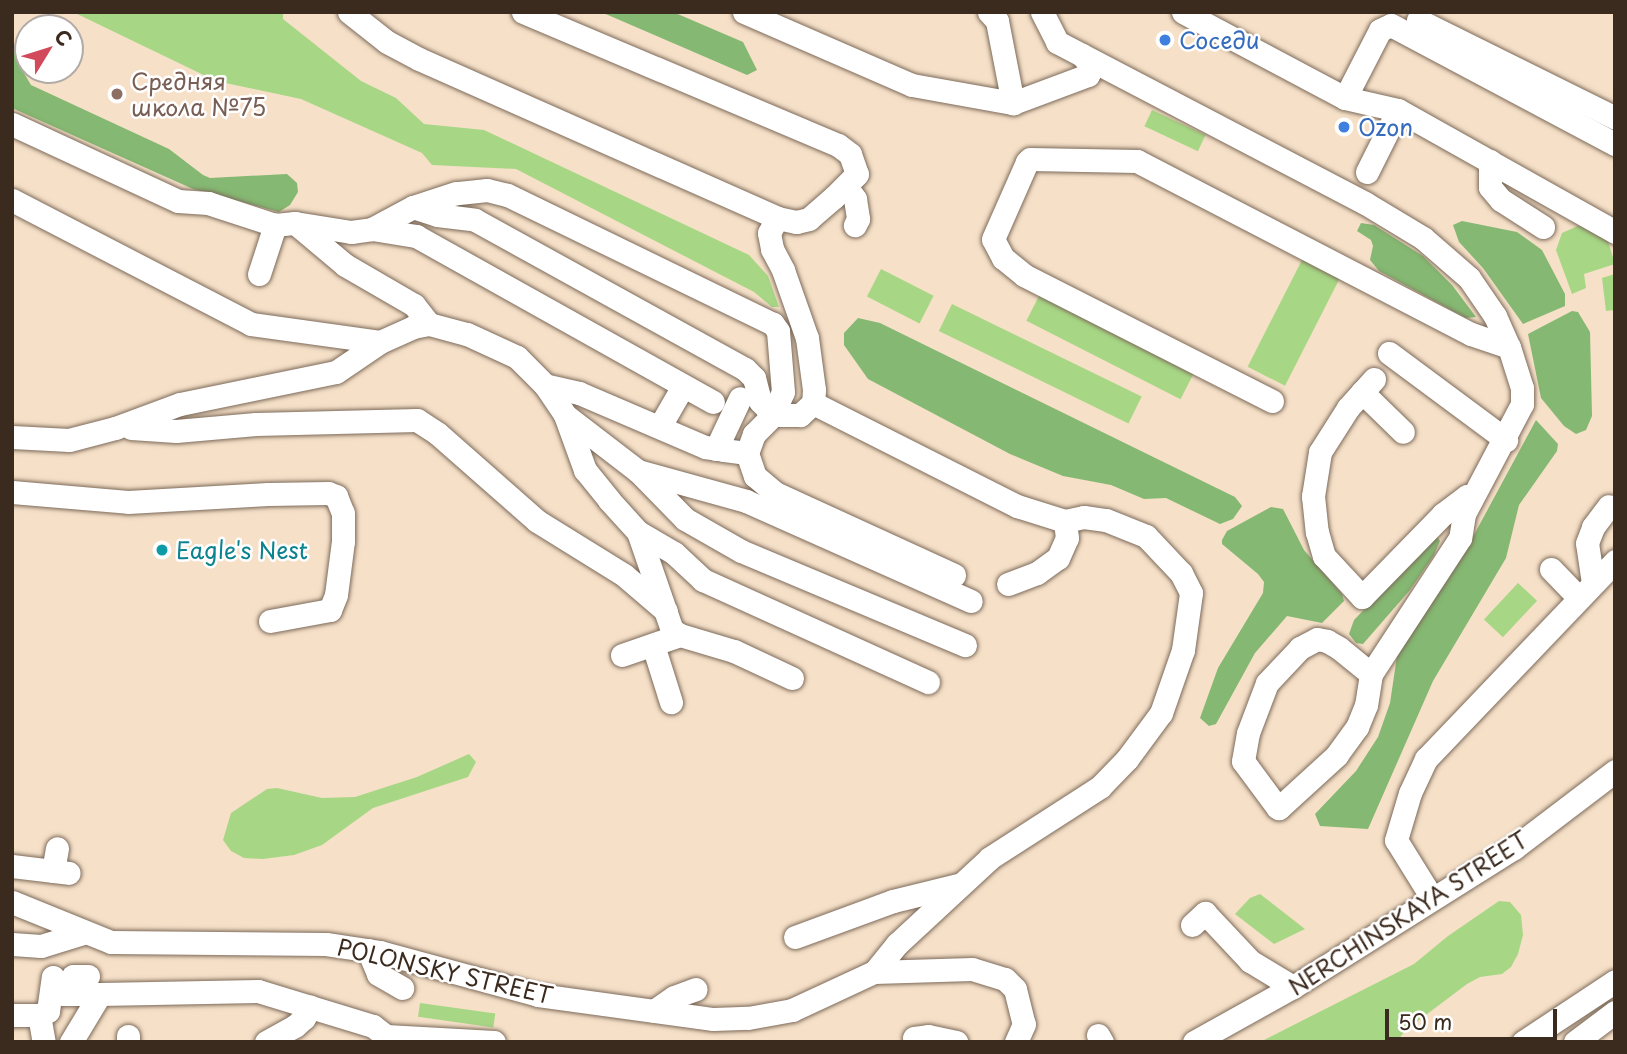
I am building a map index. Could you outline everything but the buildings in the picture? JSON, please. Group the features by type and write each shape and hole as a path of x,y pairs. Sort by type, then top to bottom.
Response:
{"street":[{"path":"349,12 387,42 419,59 773,225"},
{"path":"443,83 773,225 809,219 857,174 856,165 838,145 523,12"},
{"path":"744,12 912,85 1013,103 1088,75 1092,67 1082,55"},
{"path":"989,12 997,21 1013,103"},
{"path":"1042,12 1057,42 1365,204 1423,238 1469,278 1495,316 1522,388 1522,404 1506,440 1464,514 1460,538 1371,674 1362,716 1344,746 1277,807 1243,761 1248,733 1267,683 1300,648 1317,639 1339,648 1371,674"},
{"path":"1183,12 1345,98 1398,110 1615,232"},
{"path":"1403,12 1615,118"},
{"path":"1345,98 1380,30 1391,25 1615,144"},
{"path":"1367,172 1398,110"},
{"path":"12,124 178,201 208,203 338,240"},
{"path":"1272,401 1024,275 1003,258 993,239 1027,162 1030,159 1137,162 1471,334 1508,347"},
{"path":"1490,161 1490,187 1495,194 1543,227"},
{"path":"846,186 855,199 855,225"},
{"path":"372,229 413,207 456,193 487,190 507,195 773,324 778,331 783,392 773,415 754,434 747,453 755,476 775,493 954,575"},
{"path":"12,200 251,324 380,342"},
{"path":"413,207 437,215 475,220 745,369 754,378 760,401 773,415 800,415 813,403 814,390 807,338 783,270 772,249 773,225"},
{"path":"285,224 351,232 372,229 415,236 713,402"},
{"path":"259,274 285,224"},
{"path":"285,224 345,265 367,287 414,304 429,324"},
{"path":"12,437 69,440 116,428 180,404 336,372 380,342 429,324 467,334 517,357 545,385 565,415 585,470 638,532 674,553 703,580 928,682"},
{"path":"1389,353 1506,440"},
{"path":"545,385 579,393 716,449 747,453"},
{"path":"1403,432 1368,385 1320,452 1312,496 1317,532 1324,556 1362,597 1443,514 1467,496 1471,500"},
{"path":"660,426 683,386"},
{"path":"716,449 740,398"},
{"path":"813,403 1017,506 1065,522 1084,517 1106,520 1146,536 1181,573 1191,593 1183,650 1161,713 1127,759 1100,787 990,858 897,944 874,972"},
{"path":"565,415 638,471 685,519 741,551 965,645"},
{"path":"116,428 176,431 256,424 417,420 437,433 537,521 625,575 666,611"},
{"path":"638,471 746,500 971,601"},
{"path":"12,492 128,502 268,494 336,496 343,513 343,541 336,595 330,610 270,621"},
{"path":"1586,590 1587,543 1593,527 1609,506"},
{"path":"1008,583 1037,573 1058,558 1067,538 1065,522"},
{"path":"638,532 672,630 680,635 734,651 792,678"},
{"path":"1432,898 1396,840 1417,776 1437,746 1615,561"},
{"path":"1551,569 1586,590"},
{"path":"622,655 680,635"},
{"path":"653,645 671,702"},
{"name":"NERCHINSKAYA STREET","path":"1194,1042 1293,987 1514,848 1615,771"},
{"path":"12,866 60,864"},
{"path":"795,937 893,901 958,885"},
{"name":"POLONSKY STREET","path":"12,902 83,933 111,942 326,944 368,950 538,995 713,1019 774,1014 812,1002 874,972"},
{"path":"1192,925 1205,913 1250,961 1293,987"},
{"path":"12,944 41,946 83,933"},
{"path":"368,950 378,974 402,988"},
{"path":"874,972 972,969 1005,979 1015,989 1021,1003 1024,1024 1016,1042"},
{"path":"12,1015 39,1015 50,1008 52,977 64,994 94,985 258,991 373,1026 386,1039 494,1042"},
{"path":"1524,1042 1615,982"},
{"path":"71,1042 94,985"},
{"path":"654,1011 674,997 696,989"},
{"path":"266,1042 295,1026 304,1018 310,1006"},
{"path":"1574,1042 1615,1012"},
{"path":"39,1015 44,1042"},
{"path":"914,1038 928,1036 956,1042"}],"green space":[{"path":"73,12 283,12 283,19 361,81 396,98 424,124 484,130 749,255 768,276 779,307 772,307 754,292 516,169 432,165 422,153 301,99 216,81 84,17 84,14"},
{"path":"601,12 673,12 743,42 757,70 747,75"},
{"path":"12,31 14,84 30,84 169,149 210,178 287,174 297,183 298,192 290,205 279,212 193,189 12,108"},
{"path":"1152,110 1205,135 1198,151 1144,126"},
{"path":"1462,221 1517,232 1542,250 1565,294 1565,306 1523,324 1483,268 1459,242 1453,225"},
{"path":"1361,223 1374,225 1423,256 1452,285 1476,317 1466,318 1379,271 1370,260 1373,246 1371,240 1357,231"},
{"path":"1582,224 1606,235 1615,264 1584,274 1586,288 1572,294 1556,250 1562,233"},
{"path":"1303,258 1340,277 1285,386 1248,367"},
{"path":"881,269 934,296 919,323 867,297"},
{"path":"1615,274 1615,310 1606,311 1602,278"},
{"path":"1040,294 1194,373 1181,399 1026,321"},
{"path":"952,304 1142,396 1128,423 939,331"},
{"path":"1572,311 1578,312 1590,332 1592,416 1586,430 1576,434 1564,426 1541,398 1528,334"},
{"path":"858,318 880,323 1235,497 1242,506 1233,519 1220,524 1166,498 1144,499 1111,485 1063,476 1010,454 868,379 844,345 844,333"},
{"path":"1536,420 1558,444 1557,451 1519,505 1506,558 1433,681 1368,829 1320,826 1315,814 1356,771 1378,737 1390,703 1397,656 1468,546"},
{"path":"1271,507 1283,509 1304,550 1342,594 1344,601 1322,623 1287,616 1255,653 1216,724 1209,726 1200,718 1218,668 1263,593 1264,582 1222,544 1222,540 1227,531"},
{"path":"1436,535 1440,541 1434,555 1410,590 1363,644 1356,643 1349,634 1354,620"},
{"path":"1518,583 1537,601 1503,637 1484,620"},
{"path":"469,754 476,762 468,777 373,808 322,845 294,855 263,859 244,858 231,851 223,840 231,813 267,789 277,788 322,798 355,797 417,777"},
{"path":"1260,894 1305,929 1274,944 1235,914 1250,898"},
{"path":"1499,901 1510,902 1521,915 1523,935 1511,967 1502,974 1480,977 1467,984 1406,1030 1396,1042 1260,1042 1414,964 1448,936"},
{"path":"420,1003 495,1014 493,1027 418,1017"}],"place":[{"name":"Соседи","path":"1165,40"},
{"name":"Средняя школа №75","path":"117,94"},
{"name":"Ozon","path":"1344,127"},
{"name":"Eagle's Nest","path":"162,550"}]}
